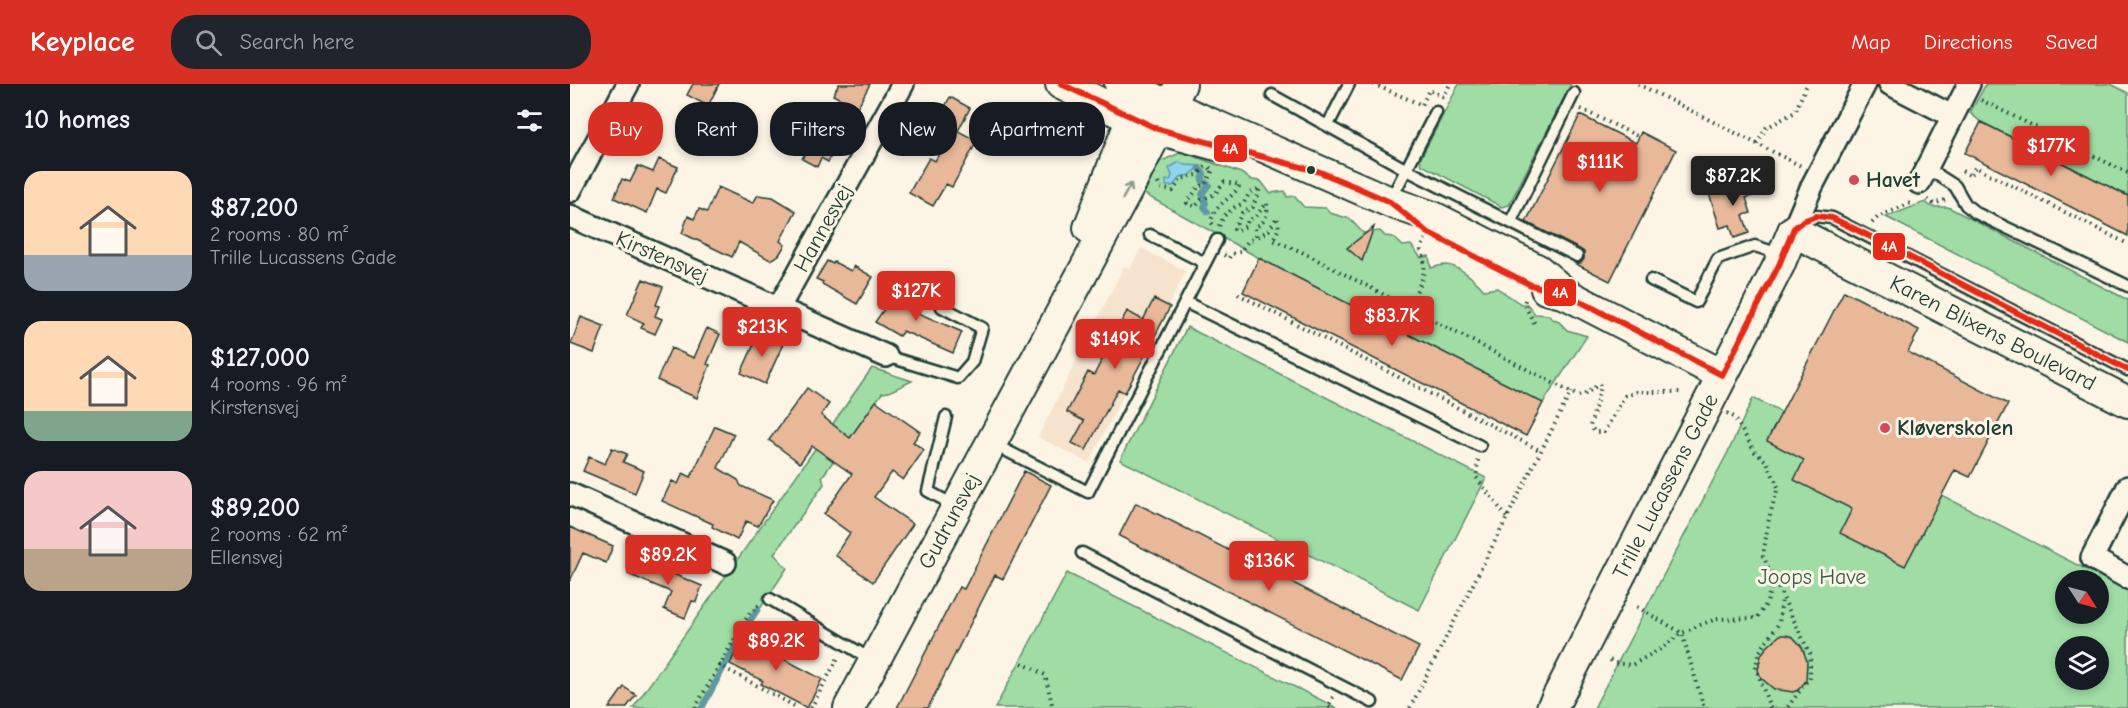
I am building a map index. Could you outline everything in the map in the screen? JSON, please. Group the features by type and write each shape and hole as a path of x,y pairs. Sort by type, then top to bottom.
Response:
{"street":[{"path":"570,191 628,84"},
{"name":"Hannesvej","path":"778,309 903,84"},
{"path":"1061,84 1134,95 1170,106 1389,202 1427,232 1531,285 1566,294 1722,375"},
{"path":"1790,238 1818,175 1865,84"},
{"path":"1890,84 1952,116"},
{"path":"1923,175 1952,116 1974,92"},
{"name":"Gudrunsvej","path":"1048,335 1134,95"},
{"name":"Gudrunsvej","path":"849,708 1170,106"},
{"name":"Kirstensvej","path":"570,216 886,356"},
{"name":"Trille Lucassens Gade","path":"1552,708 1695,398 1722,375 1790,238"},
{"name":"Karen Blixens Boulevard","path":"1790,238 2128,402"},
{"path":"2128,487 2092,558 2128,578"},
{"path":"570,494 725,563"}],"lane":[{"path":"1328,125 1349,84"},
{"path":"1272,96 1407,170 1577,256"},
{"path":"1511,222 1572,98"},
{"path":"1389,202 1436,112"},
{"path":"1923,175 1955,186 1966,205 1976,213 2128,286"},
{"path":"1652,279 1696,302 1718,259 1755,246 1790,238 1803,221 1816,216 1832,218 2128,370"},
{"path":"1150,235 1205,263"},
{"path":"992,443 1088,492 1214,245"},
{"path":"1185,302 1480,446"},
{"path":"886,356 958,378 972,362 982,328 942,307"},
{"path":"946,417 928,491 958,507"},
{"path":"1083,553 1372,702"},
{"path":"770,599 875,662"}],"path":[{"path":"1373,84 1422,105 1429,90 1444,97"},
{"path":"1638,84 1818,175"},
{"path":"1757,144 1766,128 1795,112 1807,84"},
{"path":"1974,92 2128,173"},
{"path":"1572,98 1639,137"},
{"path":"1155,178 1160,188 1173,190 1181,179 1197,175 1207,166 1213,170 1205,185 1199,186 1187,203 1195,207 1201,200 1215,194 1224,182 1240,184 1234,196 1227,199 1213,212 1211,222 1217,231 1225,216 1244,203 1249,194 1260,188 1253,207 1244,212 1234,229 1236,231 1246,226 1248,220 1254,218 1267,203 1268,214 1263,222 1255,227 1256,238"},
{"path":"1971,176 1975,167 2128,244"},
{"path":"1863,232 1878,217 1922,198 1934,204 1960,195"},
{"path":"1240,205 1244,212"},
{"path":"1216,209 1225,216"},
{"path":"1214,245 1229,258 1232,254 1240,252 1248,241 1270,229 1277,217 1279,228 1272,240 1302,252 1578,396 1584,396 1599,384 1602,387 1590,426 1594,432 1604,432 1625,396 1637,392 1695,398 1734,417 1755,452 1767,462 1778,488 1769,518 1763,556 1810,654 1810,677 1803,690 1787,708"},
{"path":"1254,218 1257,226"},
{"path":"1239,219 1247,223"},
{"path":"1263,222 1270,229 1277,231"},
{"path":"1408,307 1426,269 1421,250"},
{"path":"1238,294 1541,451"},
{"path":"1410,708 1571,392"},
{"path":"1480,446 1476,477 1507,518"},
{"path":"1610,660 1615,663 1632,665 1662,648 1682,633 1716,619 1757,618 1767,603 1773,579"},
{"path":"1770,708 1756,668 1758,654 1779,623 1782,598"},
{"path":"695,708 722,666 749,614 762,602 770,599"},
{"path":"1637,607 1682,633 1704,708"},
{"path":"811,708 846,645"},
{"path":"1022,663 1045,675 1053,708"},
{"path":"722,666 798,708"}],"shaded area":[{"path":"1141,248 1186,271 1089,463 1038,437 1124,266 1130,269"}],"green space":[{"path":"1459,84 1571,84 1509,205 1502,207 1422,165 1420,160"},
{"path":"1986,84 2111,84 2128,93 2128,196 1981,122 1970,113"},
{"path":"1182,152 1241,173 1252,180 1261,181 1270,193 1285,191 1287,197 1294,196 1304,207 1326,208 1330,213 1350,219 1363,233 1380,231 1385,236 1393,237 1403,246 1411,245 1421,258 1429,256 1431,268 1446,265 1457,268 1484,290 1497,288 1521,304 1527,304 1535,314 1549,315 1567,330 1587,336 1543,403 1259,258 1144,194 1159,162"},
{"path":"1925,202 1932,207 1948,207 2128,300 2128,342 1886,217"},
{"path":"1187,327 1486,478 1419,610 1120,460"},
{"path":"872,368 912,381 882,393 822,477 824,484 774,554 787,568 750,624 704,708 633,708"},
{"name":"Joops Have","path":"1753,398 2087,570 2055,570 2055,624 2109,624 2109,581 2128,591 2128,708 1594,708 1729,450"},
{"path":"1067,573 1337,708 995,708"}],"water":[{"path":"1179,162 1185,165 1201,166 1190,175 1180,177 1173,186 1166,186 1166,180 1170,180 1172,176 1169,168"}],"building":[{"path":"693,84 719,84 710,102 700,102 687,95"},
{"path":"839,84 870,84 860,102 846,102 833,95"},
{"path":"950,97 969,107 958,131 969,137 969,156 952,187 946,184 933,206 909,193 929,158 935,161 938,156 957,156 957,102 947,102"},
{"path":"1580,115 1636,143 1641,132 1676,150 1610,281 1574,263 1581,263 1584,259 1584,252 1526,222"},
{"path":"1981,122 2128,196 2128,236 1965,153"},
{"path":"804,156 831,156 828,162 821,158 817,167 802,159"},
{"path":"659,159 678,167 666,193 657,189 647,213 614,198 622,179 630,182 638,166 653,172"},
{"path":"1749,180 1754,195 1746,198 1751,213 1743,215 1749,233 1734,238 1730,225 1720,228 1709,193"},
{"path":"718,187 753,203 758,195 773,197 796,211 780,241 785,245 779,255 770,260 739,242 732,257 682,233 688,216 694,219 699,209 707,212"},
{"path":"1374,227 1362,261 1347,248"},
{"path":"1259,258 1543,403 1526,436 1243,292"},
{"path":"827,261 851,271 854,266 873,277 857,304 816,279"},
{"path":"643,279 663,287 656,305 659,306 655,316 662,319 655,334 641,328 644,323 627,315"},
{"path":"904,281 916,290 904,307 962,332 953,353 903,331 899,336 875,322"},
{"name":"Kløverskolen","path":"1844,291 1919,330 1908,352 2008,404 1970,477 1955,470 1905,566 1840,533 1852,509 1794,480 1804,460 1767,441"},
{"path":"1154,299 1170,307 1125,393 1118,389 1086,450 1072,443 1084,421 1067,412 1088,372 1094,375 1127,311 1143,320"},
{"path":"581,317 604,326 594,353 571,344"},
{"path":"707,328 720,334 707,364 710,365 697,398 657,380 671,348 694,358"},
{"path":"760,331 784,342 765,384 741,373"},
{"path":"807,388 829,404 821,415 850,438 876,401 920,432 913,442 924,450 903,480 892,472 874,497 913,524 873,582 835,555 850,533 824,514 852,474 812,446 800,463 769,440"},
{"path":"715,426 734,434 718,468 738,480 741,486 773,500 758,526 746,521 737,540 712,527 713,524 662,501 672,481 678,484 683,473 691,477"},
{"path":"612,448 627,454 623,462 644,471 635,493 583,471 589,457 605,464"},
{"path":"1024,471 1051,485 1003,579 995,575 928,708 897,708 959,587 964,589"},
{"path":"1136,503 1419,647 1402,680 1119,536"},
{"path":"570,527 613,546 606,563 583,553 570,581"},
{"path":"635,558 702,586 696,602 692,601 685,618 664,609 671,592 628,574"},
{"path":"745,635 781,653 780,657 822,679 807,708 761,684 763,681 730,664"},
{"path":"1780,635 1793,637 1802,647 1807,661 1806,681 1793,692 1774,689 1761,678 1758,670 1761,655"},
{"path":"624,687 636,695 626,708 609,708"}],"waterway":[{"path":"1199,168 1204,174 1202,180 1209,185 1202,194 1206,203 1204,207 1208,212"},
{"path":"702,708 742,633 758,609"}],"transit line":[{"name":"4A","path":"1061,84 1158,129 1320,172 1356,187 1390,202 1427,232 1531,285 1566,294 1722,375"},
{"name":"4A","path":"1722,375 1779,265 1794,228 1803,221 1816,216 1832,218 1863,233 2128,370"}],"place":[{"name":"Havet","path":"1854,180"},
{"name":"Kløverskolen","path":"1885,428"}]}
